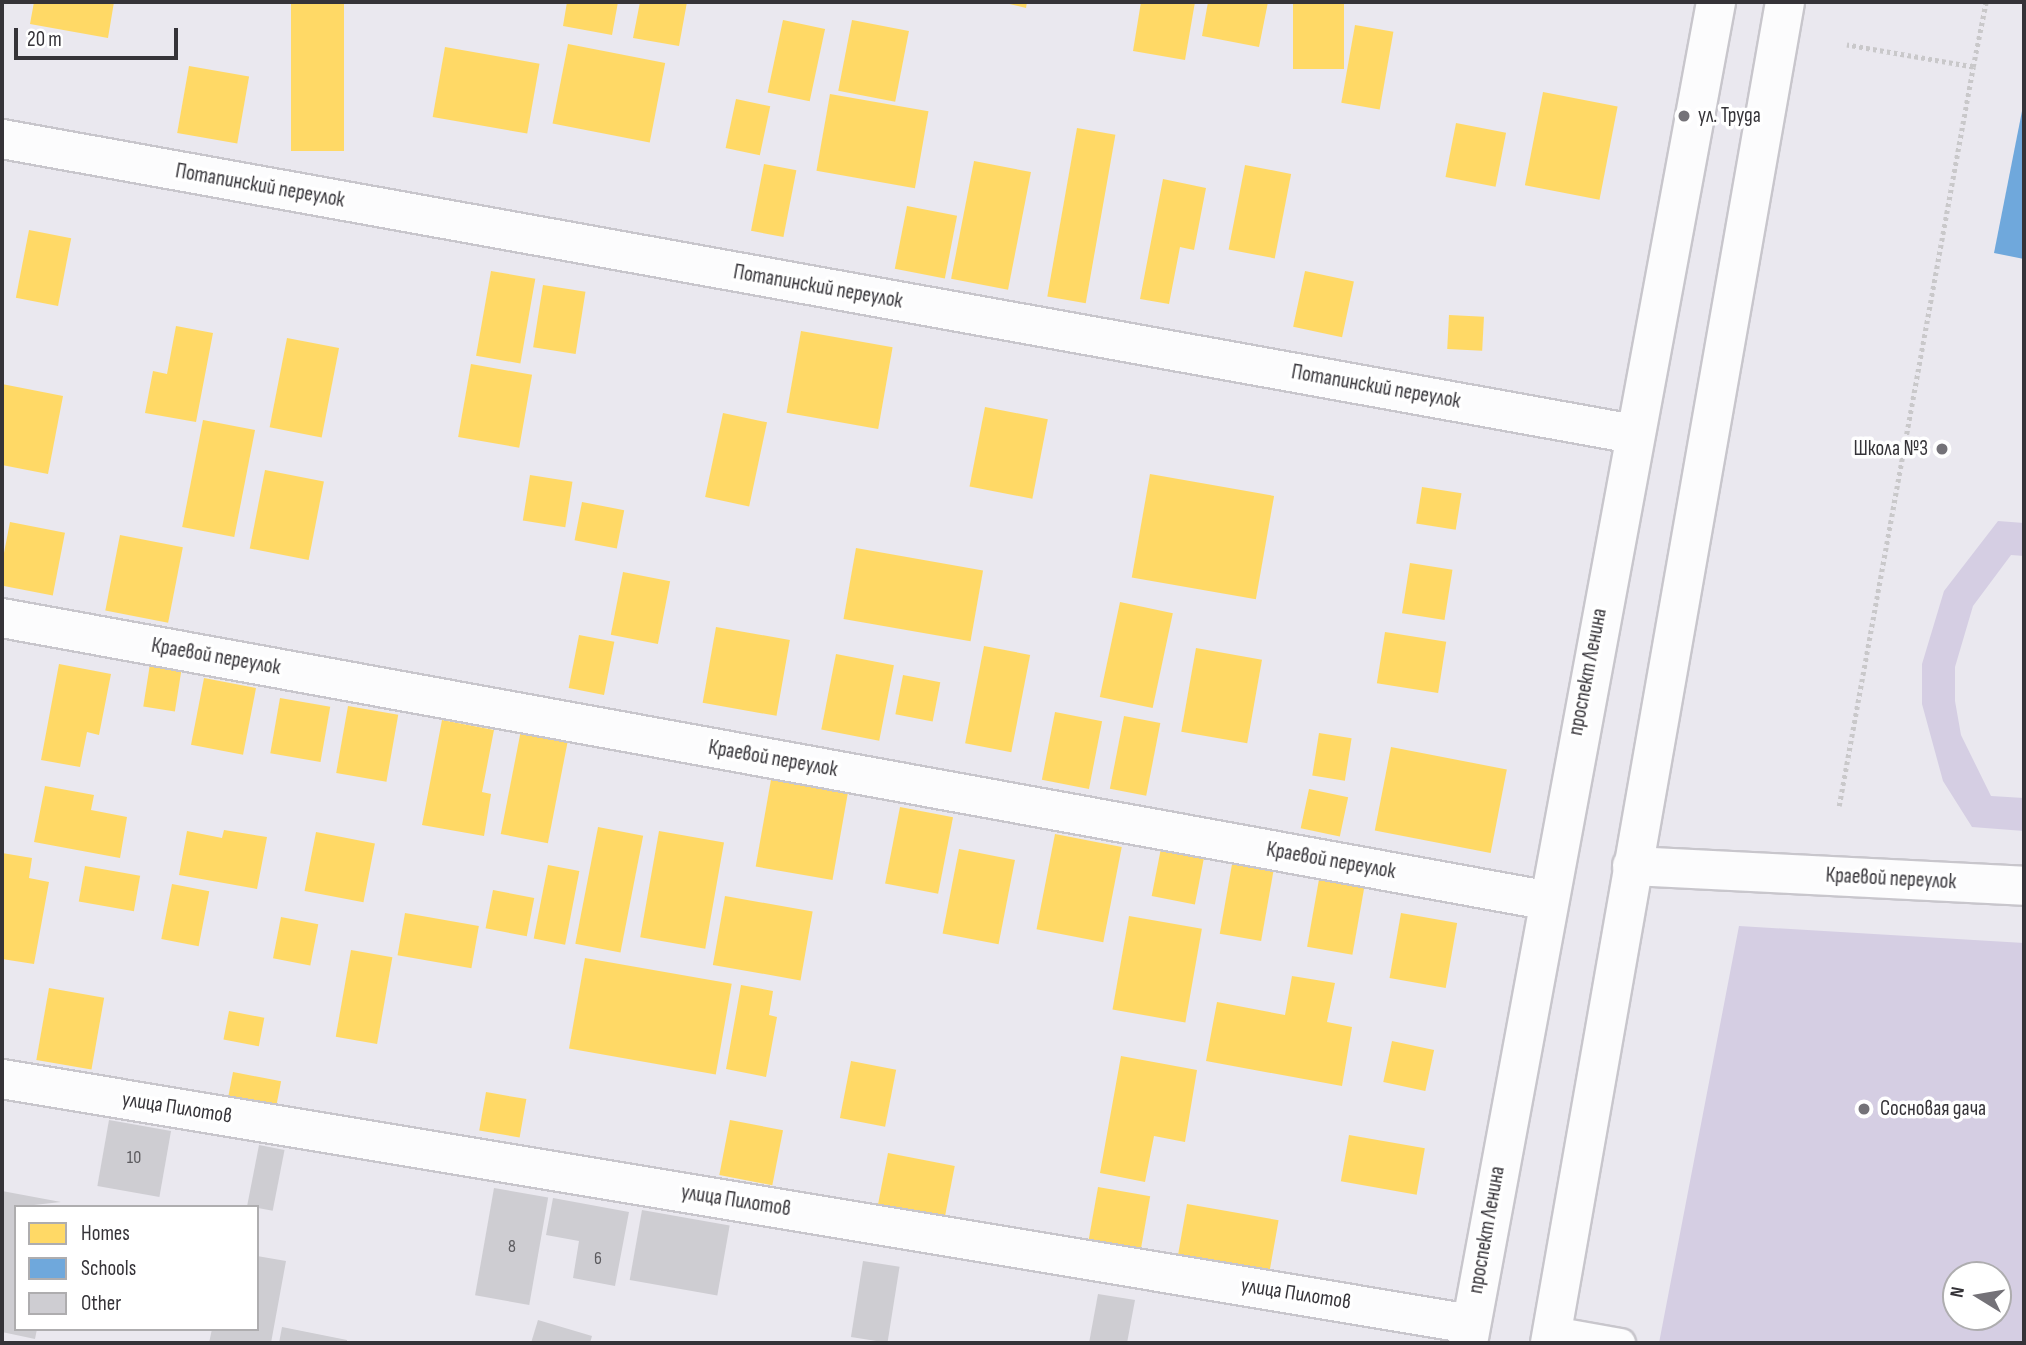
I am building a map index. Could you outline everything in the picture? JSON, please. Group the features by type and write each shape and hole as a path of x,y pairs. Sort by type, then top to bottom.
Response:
{"street":[{"name":"проспект Ленина","path":"1469,1334 1545,900 1716,2"},
{"path":"1552,1337 1632,866 1786,2"},
{"name":"Потапинский переулок","path":"2,139 1634,434"},
{"name":"Краевой переулок","path":"2,618 1545,900"},
{"name":"Краевой переулок","path":"1632,866 2024,886"},
{"name":"улица Пилотов","path":"2,1079 1469,1334"}],"lane":[{"path":"1552,1337 1622,1343"}],"path":[{"path":"1839,806 1986,2"},
{"path":"1847,45 1973,67"}],"shaded area":[{"path":"1998,521 2024,523 2024,556 2011,555 1973,606 1955,667 1955,701 1961,735 1991,796 2024,798 2024,831 1972,827 1943,781 1922,704 1922,664 1944,591"},
{"name":"Сосновая дача","path":"1739,926 2024,943 2024,1343 1659,1343"}],"building: Homes":[{"path":"34,2 114,2 108,38 30,24"},
{"path":"291,2 344,2 344,151 291,151"},
{"path":"567,2 618,2 612,35 563,26"},
{"path":"640,2 687,2 679,46 633,38"},
{"path":"1001,2 1027,2 1026,8"},
{"path":"1141,2 1195,2 1185,60 1133,51"},
{"path":"1208,2 1268,2 1259,47 1202,36"},
{"path":"1293,2 1344,2 1344,69 1293,69"},
{"path":"783,20 825,29 810,101 768,92"},
{"path":"852,20 909,31 895,102 838,91"},
{"path":"1355,25 1393,32 1380,110 1341,103"},
{"path":"568,44 665,63 650,142 553,124"},
{"path":"445,47 540,64 527,134 433,117"},
{"path":"189,66 249,77 237,144 177,133"},
{"path":"1543,92 1618,107 1599,200 1525,185"},
{"path":"830,94 928,111 915,188 816,171"},
{"path":"736,99 770,106 760,155 726,148"},
{"path":"1456,123 1506,133 1496,187 1446,177"},
{"path":"1077,128 1115,135 1086,303 1047,296"},
{"path":"974,161 1031,172 1008,290 951,279"},
{"path":"764,164 796,170 783,237 751,231"},
{"path":"1245,165 1291,174 1275,258 1229,249"},
{"path":"1163,179 1206,188 1194,250 1180,247 1169,304 1140,299"},
{"path":"907,206 957,216 945,279 895,269"},
{"path":"29,230 71,238 58,306 16,298"},
{"path":"491,271 535,279 520,364 476,356"},
{"path":"1305,271 1354,281 1342,337 1293,327"},
{"path":"543,285 585,292 576,354 533,347"},
{"path":"1449,315 1484,317 1482,351 1447,349"},
{"path":"176,326 213,333 196,422 145,413 153,371 167,374"},
{"path":"801,331 893,347 878,429 787,413"},
{"path":"287,338 339,348 322,437 270,427"},
{"path":"471,364 532,375 519,448 458,437"},
{"path":"2,384 63,396 48,474 2,465"},
{"path":"985,407 1048,419 1032,499 970,487"},
{"path":"723,413 767,422 749,506 705,497"},
{"path":"203,420 255,430 234,537 182,527"},
{"path":"265,470 324,481 309,560 250,549"},
{"path":"1150,474 1274,496 1256,599 1132,577"},
{"path":"530,475 572,482 565,527 523,520"},
{"path":"1422,487 1462,493 1456,530 1416,524"},
{"path":"582,502 624,510 617,548 575,540"},
{"path":"10,522 65,533 53,596 2,586 2,563"},
{"path":"120,535 183,547 168,623 105,611"},
{"path":"856,548 983,570 971,641 843,619"},
{"path":"1410,563 1452,570 1444,620 1402,613"},
{"path":"623,572 670,581 658,644 611,635"},
{"path":"1120,602 1173,613 1153,708 1100,697"},
{"path":"716,627 790,640 776,716 703,703"},
{"path":"1385,632 1446,642 1438,693 1377,683"},
{"path":"579,635 614,642 604,695 569,688"},
{"path":"984,646 1030,655 1011,752 965,743"},
{"path":"1196,648 1262,660 1247,743 1181,732"},
{"path":"836,654 894,665 879,741 821,730"},
{"path":"59,664 111,674 99,735 87,732 80,767 41,760"},
{"path":"150,664 182,669 175,711 143,706"},
{"path":"903,675 940,682 933,722 895,714"},
{"path":"204,678 256,688 243,755 191,745"},
{"path":"280,698 330,707 321,762 270,753"},
{"path":"348,706 398,715 386,782 336,773"},
{"path":"1055,712 1102,721 1089,789 1042,780"},
{"path":"1124,716 1160,723 1146,796 1110,789"},
{"path":"442,720 494,730 482,792 491,794 484,836 422,825"},
{"path":"521,730 568,739 548,843 501,834"},
{"path":"1319,733 1352,738 1345,781 1312,775"},
{"path":"1391,747 1507,770 1491,853 1375,830"},
{"path":"772,774 849,788 832,880 756,867"},
{"path":"45,786 94,795 91,810 127,817 120,858 34,842"},
{"path":"1309,789 1348,797 1340,836 1301,828"},
{"path":"900,807 953,817 938,894 885,884"},
{"path":"598,827 643,836 620,953 575,944"},
{"path":"224,830 267,837 257,889 179,875 187,831 222,838"},
{"path":"659,831 724,842 705,949 640,937"},
{"path":"316,832 375,843 363,902 305,891"},
{"path":"1055,834 1122,847 1103,942 1036,929"},
{"path":"1162,843 1205,851 1195,904 1152,896"},
{"path":"959,849 1015,860 999,944 943,933"},
{"path":"2,853 32,858 29,878 49,882 34,964 2,959"},
{"path":"1234,853 1275,860 1261,941 1220,934"},
{"path":"548,865 579,871 565,945 534,939"},
{"path":"85,866 140,876 134,911 79,901"},
{"path":"1321,868 1366,876 1352,955 1307,947"},
{"path":"172,884 209,891 199,946 161,939"},
{"path":"493,890 534,898 527,936 486,928"},
{"path":"725,896 813,911 800,980 713,965"},
{"path":"405,913 479,926 471,968 398,955"},
{"path":"1401,913 1457,923 1446,988 1390,978"},
{"path":"1129,916 1202,929 1185,1022 1113,1010"},
{"path":"281,917 318,924 310,965 273,958"},
{"path":"351,950 392,957 377,1044 336,1037"},
{"path":"585,958 732,984 716,1074 569,1049"},
{"path":"1292,976 1335,983 1327,1022 1352,1027 1342,1086 1206,1061 1217,1002 1285,1015"},
{"path":"741,985 773,991 769,1015 777,1017 766,1077 726,1069"},
{"path":"49,988 104,998 91,1070 36,1060"},
{"path":"229,1011 264,1018 259,1046 223,1039"},
{"path":"1392,1041 1434,1050 1425,1091 1383,1082"},
{"path":"1121,1056 1197,1070 1185,1142 1154,1136 1145,1182 1100,1173"},
{"path":"851,1061 896,1070 885,1127 840,1118"},
{"path":"233,1072 281,1081 275,1113 227,1103"},
{"path":"486,1092 526,1099 520,1138 479,1130"},
{"path":"730,1120 783,1130 772,1185 719,1175"},
{"path":"1349,1135 1425,1148 1417,1195 1341,1181"},
{"path":"888,1153 955,1166 944,1223 877,1210"},
{"path":"1098,1187 1150,1196 1141,1248 1089,1239"},
{"path":"1187,1204 1279,1220 1269,1274 1177,1258"}],"building: Schools":[{"path":"2024,106 2024,259 1994,253"}],"building: Other":[{"path":"109,1120 171,1131 159,1197 97,1186"},
{"path":"259,1145 285,1150 273,1211 259,1208 259,1205 247,1205"},
{"path":"494,1188 548,1198 529,1305 475,1295"},
{"path":"2,1191 61,1202 14,1205 14,1331 37,1331 35,1339 2,1332"},
{"path":"553,1198 629,1212 615,1286 573,1278 579,1241 546,1235"},
{"path":"642,1210 730,1225 717,1295 630,1280"},
{"path":"259,1256 286,1261 271,1343 209,1343 212,1331 259,1331"},
{"path":"863,1261 900,1267 887,1343 851,1337"},
{"path":"1098,1294 1135,1300 1127,1343 1089,1343"},
{"path":"538,1320 592,1336 590,1343 531,1343"},
{"path":"282,1327 347,1340 347,1343 279,1343"}],"place":[{"name":"ул. Труда","path":"1684,116"},
{"name":"Школа №3","path":"1942,449"},
{"name":"Сосновая дача","path":"1864,1109"}]}
